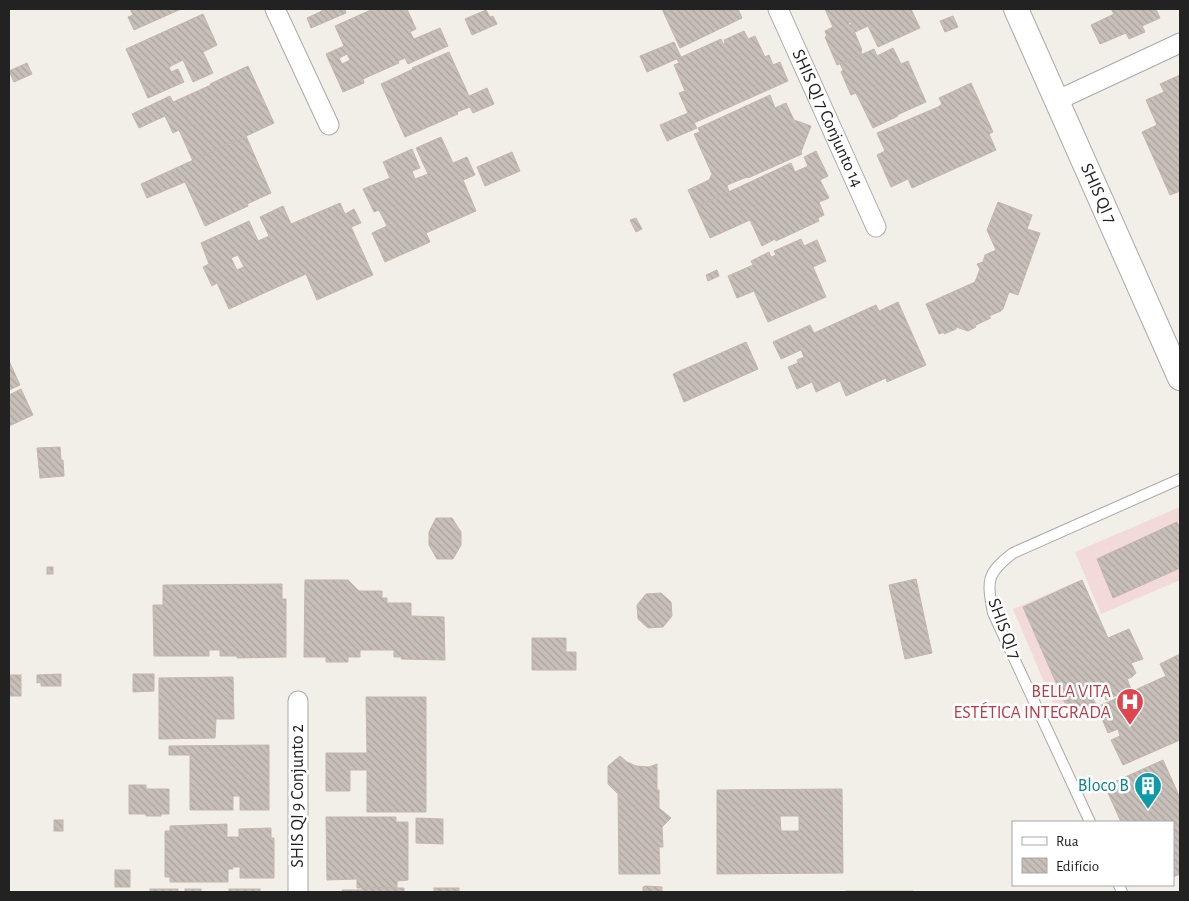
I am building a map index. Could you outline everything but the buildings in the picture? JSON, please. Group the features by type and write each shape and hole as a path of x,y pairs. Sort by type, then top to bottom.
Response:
{"street":[{"path":"275,9 329,124"},
{"name":"SHIS QI 7 Conjunto 14","path":"778,9 876,227"},
{"name":"SHIS QI 7","path":"1016,9 1180,378"},
{"path":"1058,100 1180,43"},
{"name":"SHIS QI 9 Conjunto 2","path":"298,701 298,892"}],"lane":[{"name":"SHIS QI 7","path":"1090,821 993,613 989,591 991,574 999,564 1013,553 1180,479"}],"shaded area":[{"path":"1180,507 1180,580 1101,614 1075,552"},
{"path":"1078,581 1121,683 1056,711 1013,609"}],"place":[{"name":"BELLA VITA ESTÉTICA INTEGRADA","path":"1130,726"},
{"name":"Bloco B","path":"1148,810"}]}
